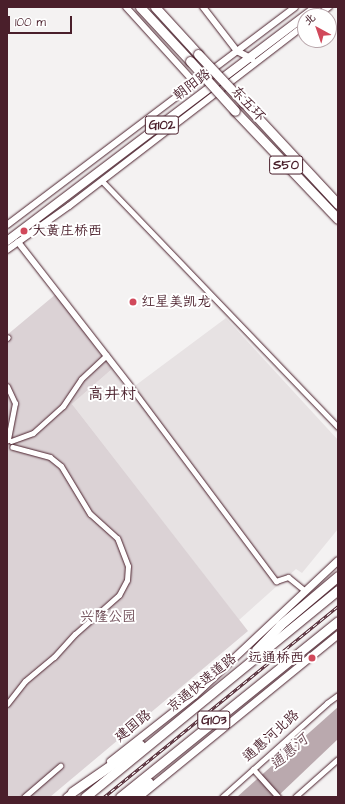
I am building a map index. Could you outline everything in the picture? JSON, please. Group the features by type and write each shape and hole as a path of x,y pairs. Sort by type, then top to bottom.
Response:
{"highway":[{"name":"东五环","path":"140,7 235,111 338,219"},
{"name":"东五环","path":"155,7 338,204"},
{"name":"朝阳路","path":"7,241 248,56 309,7"},
{"name":"朝阳路","path":"7,235 316,7"},
{"path":"325,587 338,571"},
{"path":"234,675 280,624 338,576"},
{"name":"京通快速道路","path":"85,797 338,590"},
{"name":"G103","path":"120,797 231,706 309,645 338,626"},
{"path":"131,797 231,706"},
{"path":"69,794 194,708"}],"main road":[{"name":"建国路","path":"69,794 194,695 338,560"},
{"path":"138,797 338,626"}],"street":[{"path":"126,7 195,83"},
{"path":"203,7 237,51 248,56 257,63"},
{"name":"朝阳路","path":"7,225 295,7"},
{"name":"朝阳路","path":"7,250 102,181 297,31"},
{"path":"102,181 338,427"},
{"path":"18,242 107,355 276,581 288,577 304,591"},
{"path":"9,443 32,433 63,406 81,378 107,355"},
{"path":"7,386 15,403 9,443"},
{"path":"7,704 25,681 54,657 75,634 119,595 127,580 128,566 117,538 90,514 61,466 50,457 9,443"},
{"name":"通惠河北路","path":"222,797 254,770 327,702 338,696"},
{"path":"295,797 338,759"},
{"path":"24,797 60,766"},
{"path":"254,770 278,797"}],"shaded area":[{"path":"226,318 338,440 338,529 302,573 296,569 239,620 72,404 112,369 128,391"}],"green space":[{"name":"兴隆公园","path":"56,294 112,369 72,404 248,631 50,797 7,797 7,335"}],"water":[{"name":"通惠河","path":"338,707 338,739 277,797 237,797"}],"railway":[{"path":"104,797 338,606"}],"place":[{"name":"大黄庄桥西","path":"24,231"},
{"name":"红星美凯龙","path":"133,302"},
{"name":"远通桥西","path":"312,658"}],"district":[{"name":"高井村","path":"112,394"}]}
